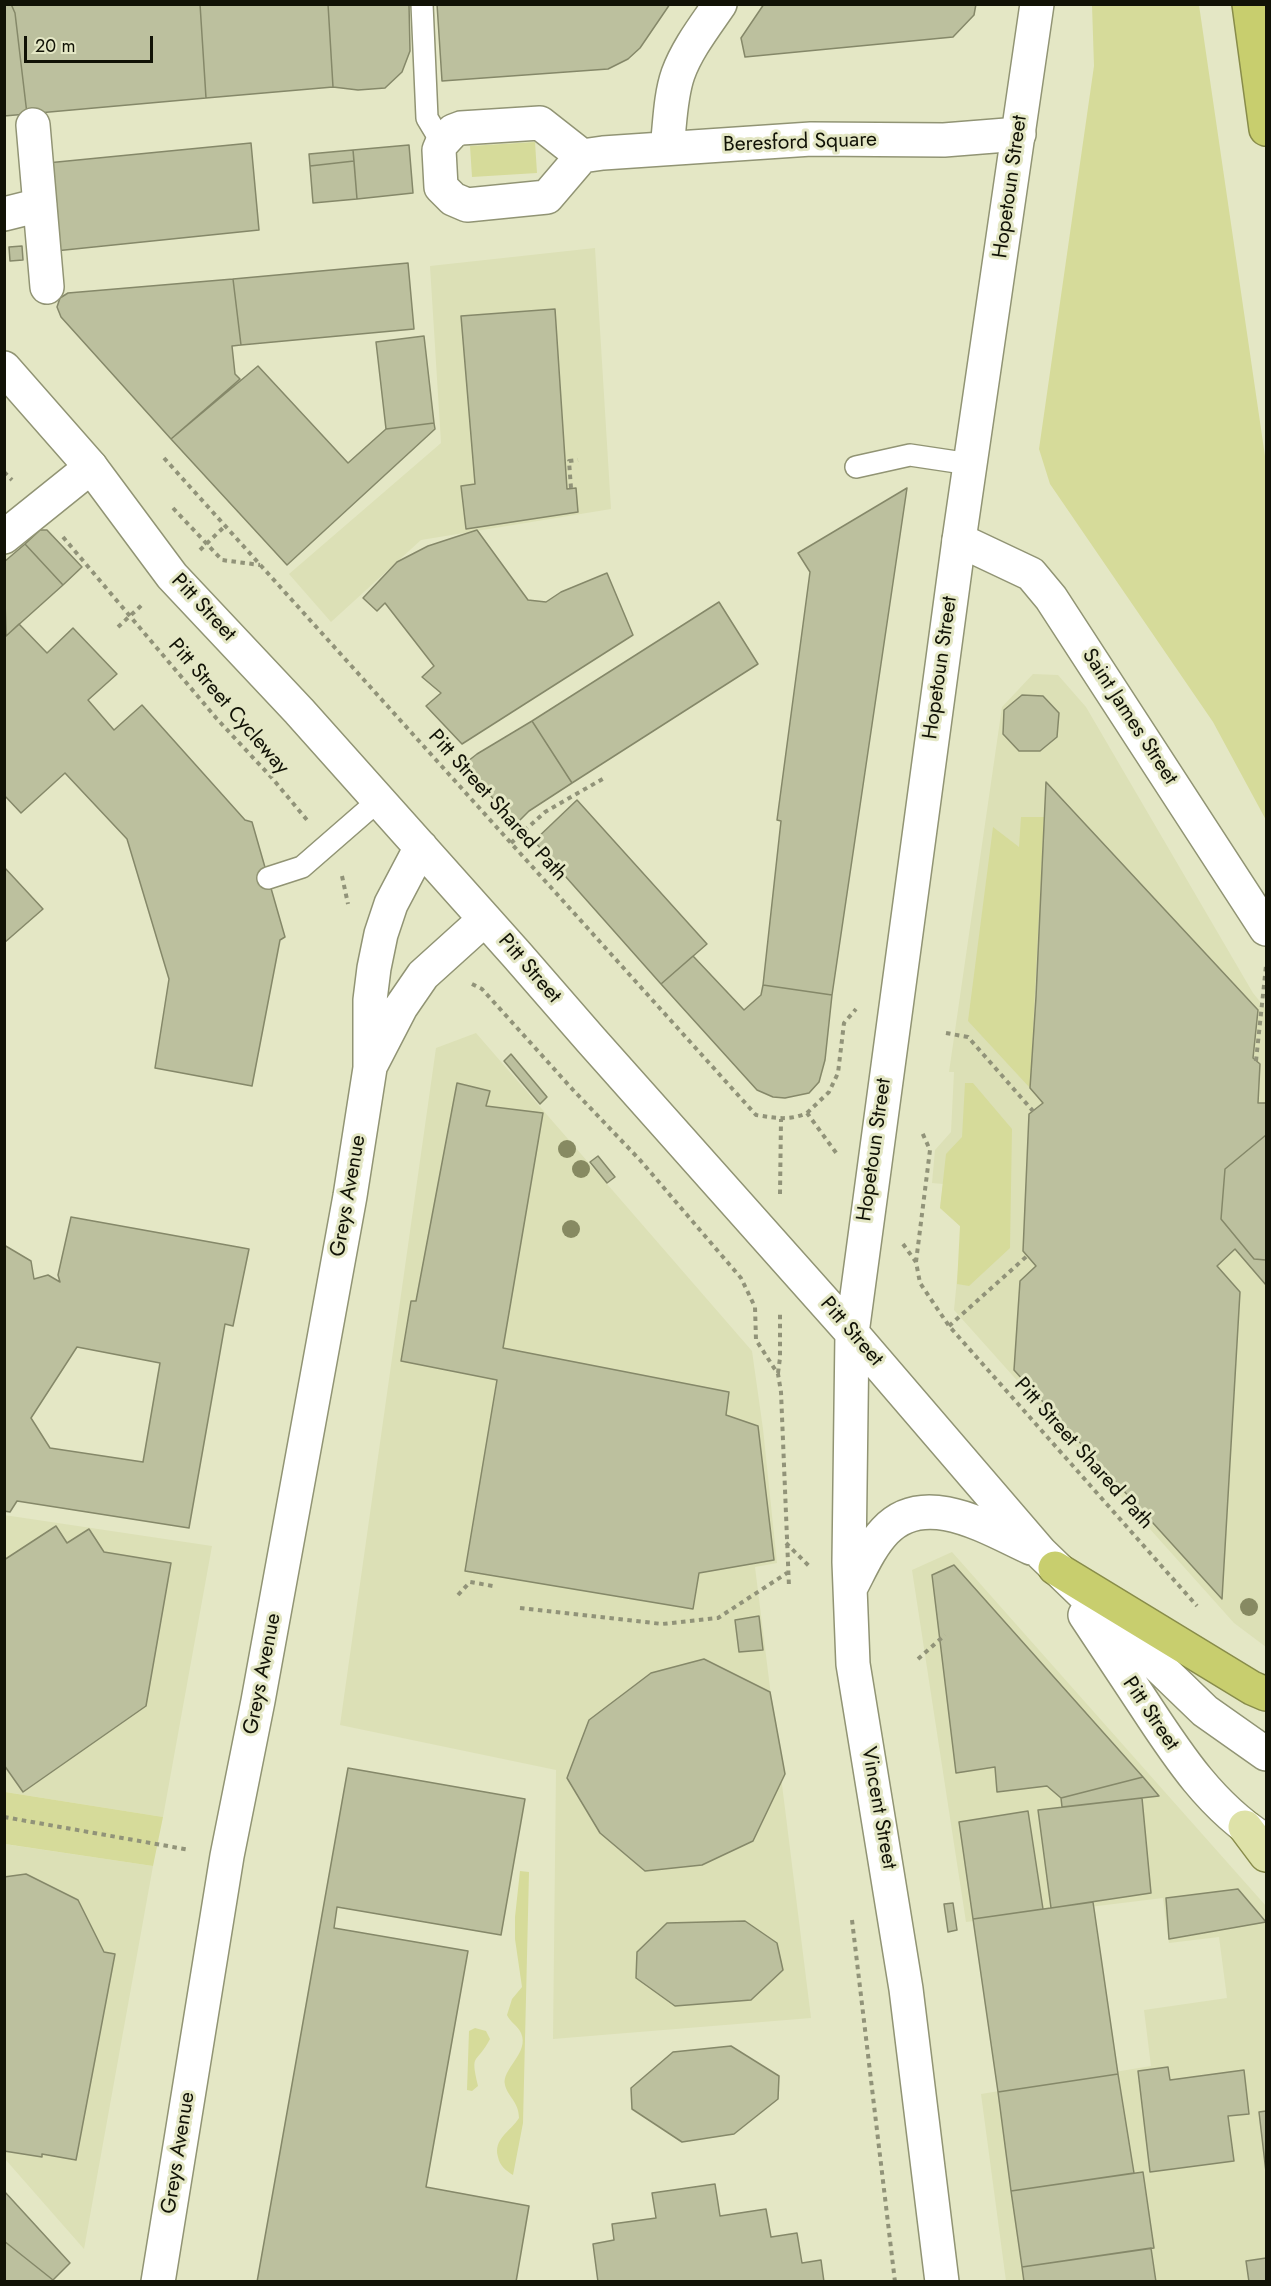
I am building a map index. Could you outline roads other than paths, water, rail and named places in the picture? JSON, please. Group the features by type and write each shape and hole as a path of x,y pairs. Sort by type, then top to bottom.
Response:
{"highway":[{"path":"1249,4 1266,129"},
{"path":"1048,1560 1266,1695"}],"main road":[{"path":"1256,1834 1266,1855"}],"street":[{"path":"667,148 673,94 678,73 720,4"},
{"name":"Hopetoun Street","path":"852,1333 959,540 1037,4"},
{"path":"540,123 582,156 548,197 467,205 453,199 441,187 439,150 453,131 460,128 540,123"},
{"path":"33,125 47,286"},
{"name":"Beresford Square","path":"582,156 811,139 944,140 1019,134"},
{"path":"4,214 40,205"},
{"name":"Pitt Street","path":"4,368 91,467 172,576 485,919 852,1333 1048,1560 1205,1711 1266,1754"},
{"path":"4,537 91,467"},
{"name":"Saint James Street","path":"959,540 1031,574 1051,598 1266,929"},
{"name":"Greys Avenue","path":"159,2282 227,1856 258,1701 350,1196 370,1068 370,1000 381,934 391,904 421,848"},
{"name":"Greys Avenue","path":"370,1068 401,1007 423,975 485,919"},
{"name":"Vincent Street","path":"852,1333 849,1589 853,1664 906,1989 942,2282"},
{"path":"849,1589 876,1541 886,1529 910,1513 931,1512 960,1516 1048,1560"},
{"name":"Pitt Street","path":"1048,1560 1175,1752 1207,1792 1256,1834"}],"lane":[{"path":"422,4 427,118 442,143"},
{"path":"856,467 910,455 970,464"},
{"path":"268,878 302,867 379,801"}]}
